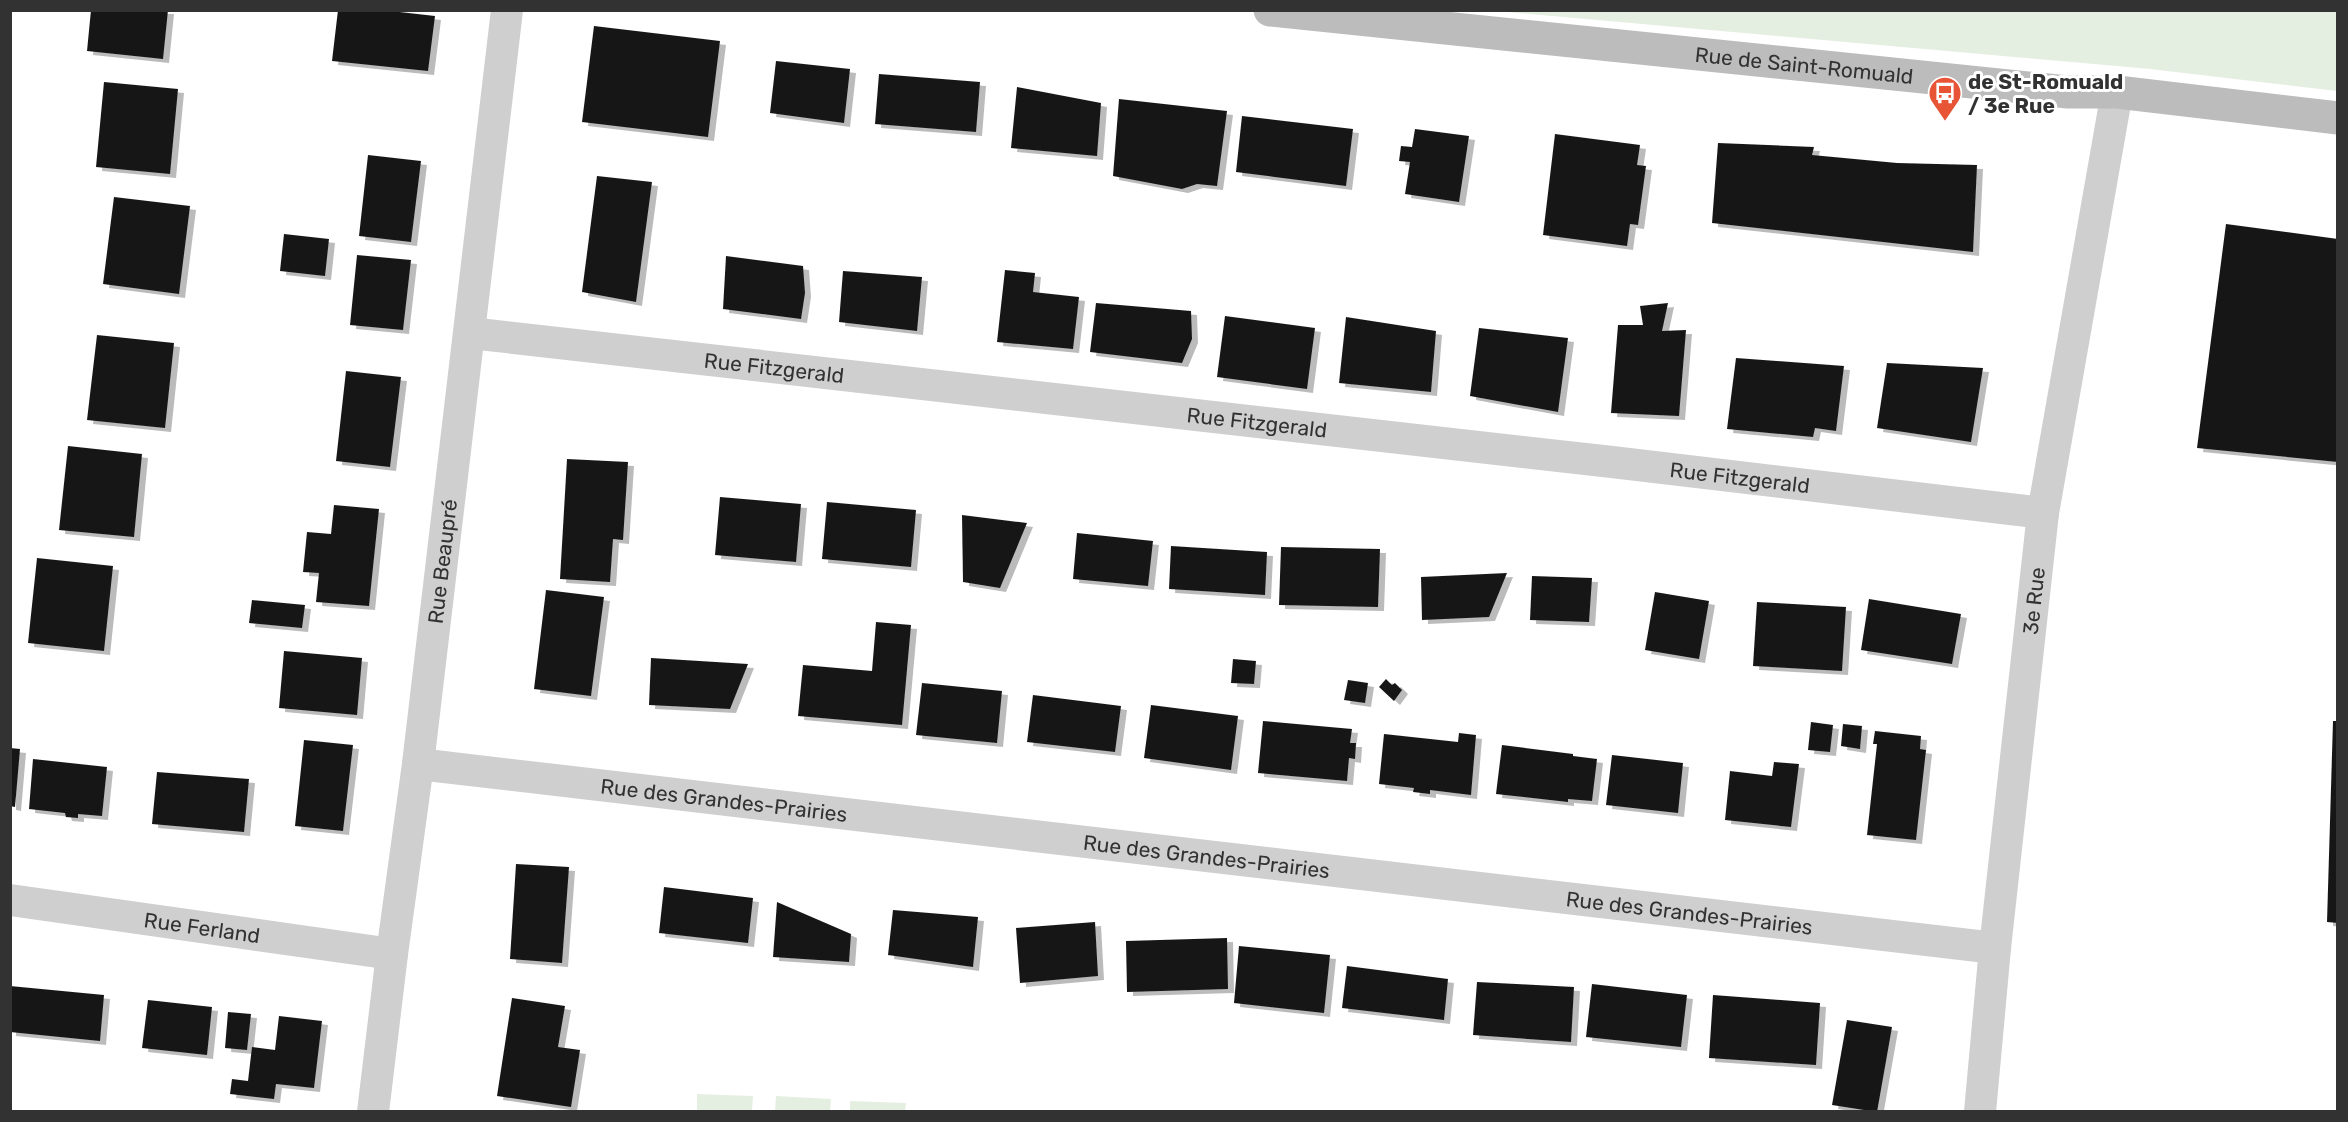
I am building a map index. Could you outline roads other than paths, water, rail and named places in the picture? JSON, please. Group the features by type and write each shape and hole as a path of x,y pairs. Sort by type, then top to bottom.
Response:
{"street":[{"name":"Rue Beaupré","path":"373,1112 418,764 507,10"},
{"name":"Rue de Saint-Romuald","path":"1270,10 2068,92 2117,92 2337,118"},
{"name":"3e Rue","path":"1980,1112 1995,948 2043,513 2117,92"},
{"name":"Rue Fitzgerald","path":"470,333 2043,513"},
{"name":"Rue des Grandes-Prairies","path":"418,764 1995,948"},
{"name":"Rue Ferland","path":"10,900 392,954"}],"place":[{"name":"de St-Romuald / 3e Rue","path":"1945,122"}]}
